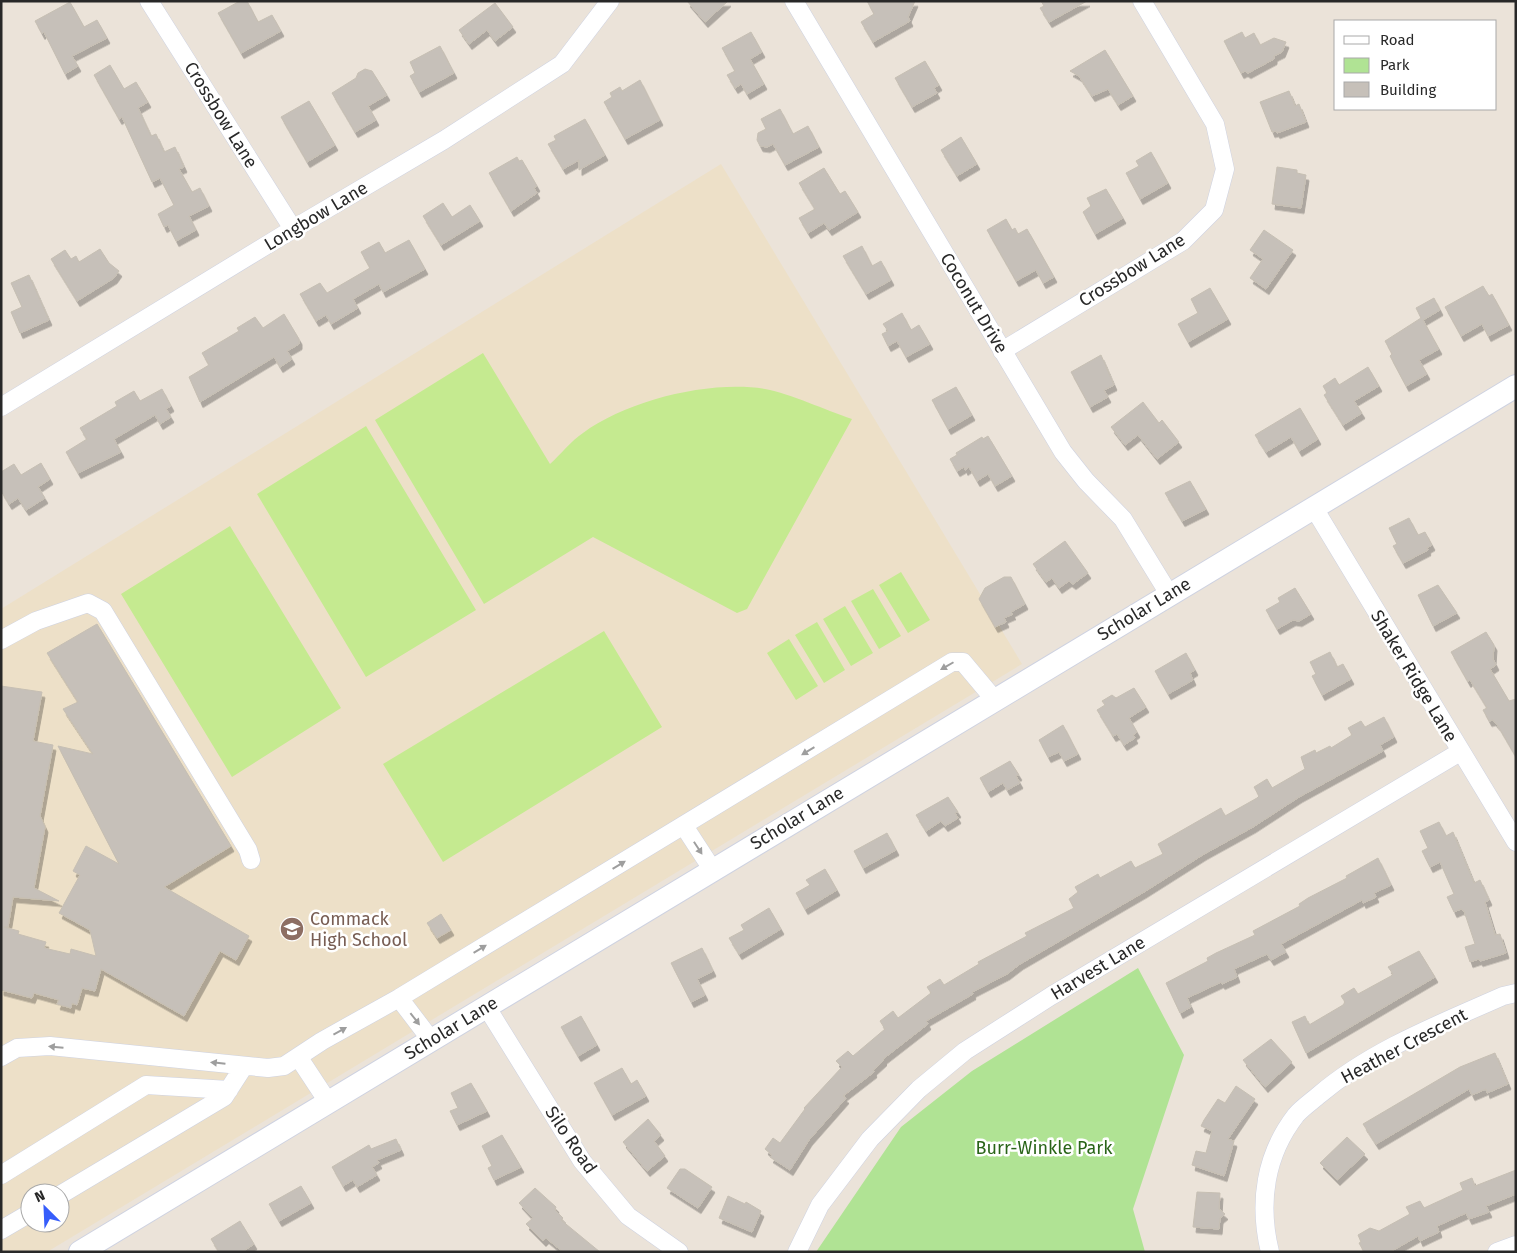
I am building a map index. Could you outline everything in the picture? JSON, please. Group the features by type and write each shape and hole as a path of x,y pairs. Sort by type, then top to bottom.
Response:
{"street":[{"name":"Crossbow Lane","path":"149,1 293,228"},
{"name":"Longbow Lane","path":"1,407 293,228 444,140 562,64 610,1"},
{"name":"Coconut Drive","path":"794,1 1063,452 1086,481 1122,519 1169,594"},
{"name":"Crossbow Lane","path":"1002,350 1183,241 1214,210 1225,169 1215,124 1142,1"},
{"name":"Scholar Lane","path":"80,1252 712,869 1516,386"},
{"name":"Shaker Ridge Lane","path":"1314,508 1516,842"},
{"path":"1,640 36,621 88,603 103,611 248,850 250,860"},
{"path":"1,1057 17,1048 50,1046 276,1068 299,1058 322,1041 399,998 952,662 963,662 994,699"},
{"name":"Harvest Lane","path":"797,1252 820,1205 870,1139 918,1089 965,1050 1068,986 1460,752"},
{"path":"684,826 712,869"},
{"name":"Heather Crescent","path":"1270,1252 1265,1229 1264,1191 1273,1153 1297,1114 1340,1077 1426,1030 1503,996 1516,993"},
{"path":"399,998 431,1040"},
{"name":"Silo Road","path":"486,1006 582,1161 628,1216 679,1252"},
{"path":"299,1058 328,1102"},
{"path":"70,1189 224,1098 244,1066"},
{"path":"1,1175 146,1085 229,1090"},
{"path":"1,1230 20,1219"},
{"path":"1497,1252 1516,1245"}],"shaded area":[{"name":"Commack High School","path":"721,164 1022,664 47,1252 1,1252 1,609"}],"green space":[{"path":"483,353 550,464 579,436 601,421 646,402 695,390 720,387 765,389 797,398 852,419 747,609 737,613 593,537 484,604 375,420"},
{"path":"366,426 476,610 366,677 257,494"},
{"path":"230,526 341,708 232,777 121,594"},
{"path":"901,572 930,620 908,633 879,585"},
{"path":"873,589 901,636 879,649 851,601"},
{"path":"845,606 873,653 851,666 823,619"},
{"path":"817,622 845,670 824,683 795,635"},
{"path":"604,631 662,727 443,862 383,764"},
{"path":"789,639 818,686 796,700 767,653"},
{"name":"Burr-Winkle Park","path":"1138,968 1184,1055 1133,1209 1145,1252 816,1252 901,1127 972,1071"}],"building":[{"path":"240,1 247,1 258,22 272,15 281,31 241,53 218,13"},
{"path":"687,1 728,1 705,22"},
{"path":"867,1 915,1 908,17 910,21 873,42 861,22 874,14"},
{"path":"1041,1 1087,1 1049,22 1040,8 1044,6"},
{"path":"70,2 84,27 97,20 107,38 72,56 78,66 65,74 44,32 42,34 35,21"},
{"path":"495,3 513,27 495,41 487,30 469,44 459,30"},
{"path":"751,32 762,52 750,59 764,84 747,94 741,84 735,88 727,75 735,71 722,48"},
{"path":"1242,32 1245,38 1254,33 1260,45 1274,38 1286,42 1282,52 1274,56 1274,59 1248,73 1245,71 1241,73 1224,41"},
{"path":"440,46 454,73 419,92 410,76 415,73 410,62"},
{"path":"1105,50 1133,96 1118,105 1108,89 1092,96 1079,76 1070,71"},
{"path":"925,61 939,85 934,88 937,93 912,107 895,78"},
{"path":"110,65 124,89 136,82 148,102 138,108 151,136 156,134 164,152 175,147 184,167 179,169 192,192 200,188 209,206 189,216 196,230 176,241 168,225 164,227 158,214 174,205 160,178 152,182 122,117 119,119 94,75"},
{"path":"365,69 372,71 387,95 368,106 376,120 355,132 332,93 356,78 358,73"},
{"path":"640,80 660,120 625,139 604,102 612,97 610,93 620,87 622,91"},
{"path":"1289,91 1295,106 1299,104 1306,122 1277,133 1276,131 1272,132 1260,102"},
{"path":"309,101 335,145 307,162 281,117"},
{"path":"780,109 793,134 808,126 819,147 785,165 773,144 767,147 760,146 757,140 758,133 766,129 761,119"},
{"path":"585,119 605,155 579,170 579,160 563,169 548,144 556,140 554,136"},
{"path":"961,137 977,164 957,176 941,150"},
{"path":"1151,152 1168,183 1140,199 1126,173 1139,166 1136,161"},
{"path":"517,157 519,161 522,160 537,186 534,188 537,193 511,211 489,173"},
{"path":"1277,167 1297,170 1297,173 1306,175 1301,208 1272,204"},
{"path":"824,168 840,194 845,191 858,212 829,230 824,223 808,233 799,218 815,209 799,183"},
{"path":"1106,189 1123,218 1095,234 1083,212 1091,206 1087,198"},
{"path":"443,203 452,217 470,205 480,221 441,245 423,216"},
{"path":"1006,219 1012,230 1015,228 1018,234 1027,229 1054,277 1043,283 1036,270 1016,281 987,230"},
{"path":"1264,230 1293,250 1266,289 1250,278 1263,259 1250,250"},
{"path":"409,240 425,269 383,292 379,284 353,299 358,308 331,324 326,315 316,321 300,294 320,283 327,293 370,268 361,252 379,242 385,253"},
{"path":"862,246 872,266 881,261 891,280 866,294 843,256"},
{"path":"100,249 109,263 119,271 114,278 77,301 51,259 65,250 71,259 76,256 79,262"},
{"path":"29,275 49,320 20,333 11,312 22,307 11,283"},
{"path":"1483,286 1489,296 1492,294 1509,325 1488,336 1482,324 1461,336 1445,307"},
{"path":"1210,288 1228,319 1188,342 1178,324 1198,313 1191,299"},
{"path":"1434,298 1440,310 1423,320 1439,349 1419,360 1427,374 1406,386 1390,356 1392,354 1385,341 1421,318 1416,308"},
{"path":"902,313 911,330 919,325 930,344 906,357 897,341 888,346 882,334 888,331 883,324"},
{"path":"284,314 299,339 299,344 287,351 292,359 280,367 274,357 200,402 189,377 209,365 202,353 239,331 237,328 255,317 263,328"},
{"path":"1101,355 1114,385 1104,390 1108,397 1090,407 1071,372"},
{"path":"1368,367 1379,386 1354,401 1362,413 1343,425 1324,395 1327,393 1323,386 1335,378 1339,385"},
{"path":"956,387 972,415 948,429 932,400"},
{"path":"162,389 171,406 166,409 171,417 160,424 155,415 114,439 121,452 78,473 66,452 87,439 80,428 117,406 115,402 134,391 140,401"},
{"path":"1143,402 1159,423 1162,420 1179,442 1157,459 1138,435 1125,445 1111,427"},
{"path":"1300,408 1318,439 1299,451 1291,437 1266,452 1255,435"},
{"path":"988,436 1012,476 995,486 988,474 977,481 969,467 965,470 964,467 957,471 950,459 957,455 956,453 982,437 983,439"},
{"path":"41,463 50,479 38,487 45,498 26,510 18,498 9,504 1,491 1,472 14,464 21,475"},
{"path":"1190,481 1206,509 1182,521 1165,493"},
{"path":"1409,518 1418,535 1425,532 1432,545 1427,548 1428,550 1403,563 1393,546 1397,544 1389,528"},
{"path":"1065,541 1088,573 1073,584 1069,581 1059,588 1052,578 1046,582 1033,564"},
{"path":"1004,577 1011,577 1025,604 1011,612 1013,614 1004,618 1006,622 995,627 979,599 985,588"},
{"path":"1438,585 1457,613 1433,626 1418,595"},
{"path":"1295,588 1311,614 1299,621 1293,620 1277,629 1266,610 1280,602 1278,598"},
{"path":"97,624 231,846 164,887 249,936 236,960 220,951 184,1016 101,969 95,991 82,988 77,1005 72,1003 71,1008 57,1004 59,1000 34,993 32,998 1,990 1,771 3,759 1,759 1,686 42,692 33,741 53,745 40,816 45,827 34,888 59,901 13,897 8,927 4,927 19,931 18,934 46,942 44,948 70,954 71,949 96,956 90,930 59,913 80,875 73,871 86,846 119,864 58,746 93,754 63,709 78,702 47,653"},
{"path":"1486,632 1494,645 1493,659 1496,665 1490,669 1509,701 1516,699 1516,757 1498,726 1493,720 1489,721 1483,710 1487,708 1470,680 1468,682 1451,652"},
{"path":"1330,652 1337,667 1343,664 1351,679 1322,695 1312,676 1316,674 1310,662"},
{"path":"1186,653 1195,670 1190,673 1193,680 1168,694 1155,671"},
{"path":"1134,688 1146,707 1129,718 1137,732 1133,735 1135,738 1124,745 1117,734 1113,736 1097,710 1105,705 1102,701 1112,695 1116,698"},
{"path":"1384,717 1394,737 1380,745 1383,751 1299,797 1253,827 1204,854 1144,892 1020,964 1007,974 972,992 973,994 926,1021 928,1024 883,1059 873,1070 874,1072 843,1096 846,1098 809,1140 790,1170 770,1157 772,1155 765,1149 773,1138 780,1143 804,1108 842,1067 836,1061 848,1051 853,1056 885,1029 880,1021 893,1011 898,1018 931,993 927,987 940,979 944,985 979,964 978,962 1027,936 1025,933 1074,908 1069,899 1078,892 1075,887 1098,874 1100,878 1131,861 1135,868 1163,854 1158,844 1221,808 1225,816 1257,798 1259,796 1254,787 1267,779 1272,788 1305,769 1301,757 1315,750 1316,753 1330,746 1331,748 1352,735 1348,728 1361,721 1365,727"},
{"path":"1063,725 1078,754 1064,761 1059,752 1048,757 1039,740"},
{"path":"1010,761 1019,775 1016,776 1020,783 1007,790 1003,783 988,792 980,778"},
{"path":"948,797 958,812 955,813 958,818 945,826 941,821 926,831 916,815"},
{"path":"1439,822 1446,836 1453,832 1474,883 1480,880 1489,900 1485,902 1495,935 1500,934 1506,953 1470,962 1465,947 1475,944 1464,911 1461,909 1454,912 1447,897 1454,894 1440,862 1430,867 1422,851 1428,848 1420,831"},
{"path":"887,833 896,850 863,868 854,851"},
{"path":"1378,858 1391,885 1374,893 1376,897 1363,903 1362,900 1281,944 1286,952 1271,960 1267,954 1234,969 1237,977 1222,984 1221,982 1187,998 1191,1007 1180,1013 1166,983 1208,961 1207,958 1216,953 1255,935 1253,931 1300,906 1299,904 1308,898 1347,878 1346,876"},
{"path":"825,869 837,890 805,909 796,893 810,885 806,880"},
{"path":"769,908 781,929 739,954 729,938 744,930 741,925"},
{"path":"441,914 451,930 437,938 427,923"},
{"path":"702,948 713,971 697,979 705,995 691,1002 671,963"},
{"path":"1419,951 1435,977 1306,1053 1292,1022 1305,1016 1309,1025 1343,1005 1345,1002 1341,996 1354,988 1358,994 1391,976 1393,974 1388,967"},
{"path":"581,1016 597,1045 578,1056 561,1027"},
{"path":"1271,1039 1292,1062 1265,1087 1243,1060"},
{"path":"1495,1053 1508,1084 1487,1093 1486,1089 1472,1095 1469,1089 1376,1144 1363,1124 1460,1067"},
{"path":"622,1068 631,1084 637,1080 646,1096 612,1115 594,1083"},
{"path":"471,1083 487,1111 457,1125 450,1111 458,1108 451,1093"},
{"path":"1236,1086 1255,1099 1228,1139 1234,1141 1224,1176 1192,1165 1196,1151 1206,1153 1212,1131 1201,1126 1204,1120 1218,1099 1225,1103"},
{"path":"648,1119 661,1135 654,1141 665,1156 647,1171 623,1142"},
{"path":"502,1135 521,1167 494,1180 488,1168 492,1166 482,1146"},
{"path":"1347,1137 1365,1154 1337,1180 1320,1163"},
{"path":"396,1139 401,1150 377,1160 379,1163 372,1167 377,1175 357,1187 353,1180 343,1186 332,1167 369,1145 371,1149"},
{"path":"680,1169 685,1169 712,1187 698,1208 667,1188"},
{"path":"1516,1170 1516,1194 1486,1206 1489,1212 1469,1219 1466,1213 1437,1226 1439,1232 1420,1241 1418,1236 1390,1252 1364,1252 1359,1243 1361,1242 1358,1235 1370,1228 1379,1231 1410,1214 1406,1207 1420,1201 1424,1208 1463,1190 1460,1183 1472,1178 1475,1186"},
{"path":"301,1186 311,1203 279,1221 269,1204"},
{"path":"535,1188 556,1207 555,1210 563,1218 561,1220 600,1252 563,1252 546,1238 543,1241 526,1224 533,1218 519,1203"},
{"path":"1197,1192 1220,1193 1219,1209 1225,1214 1220,1218 1219,1229 1193,1227"},
{"path":"728,1196 745,1204 746,1202 761,1211 752,1232 719,1218"},
{"path":"240,1221 254,1244 242,1252 219,1252 211,1239"}],"place":[{"name":"Commack High School","path":"292,929"}]}
